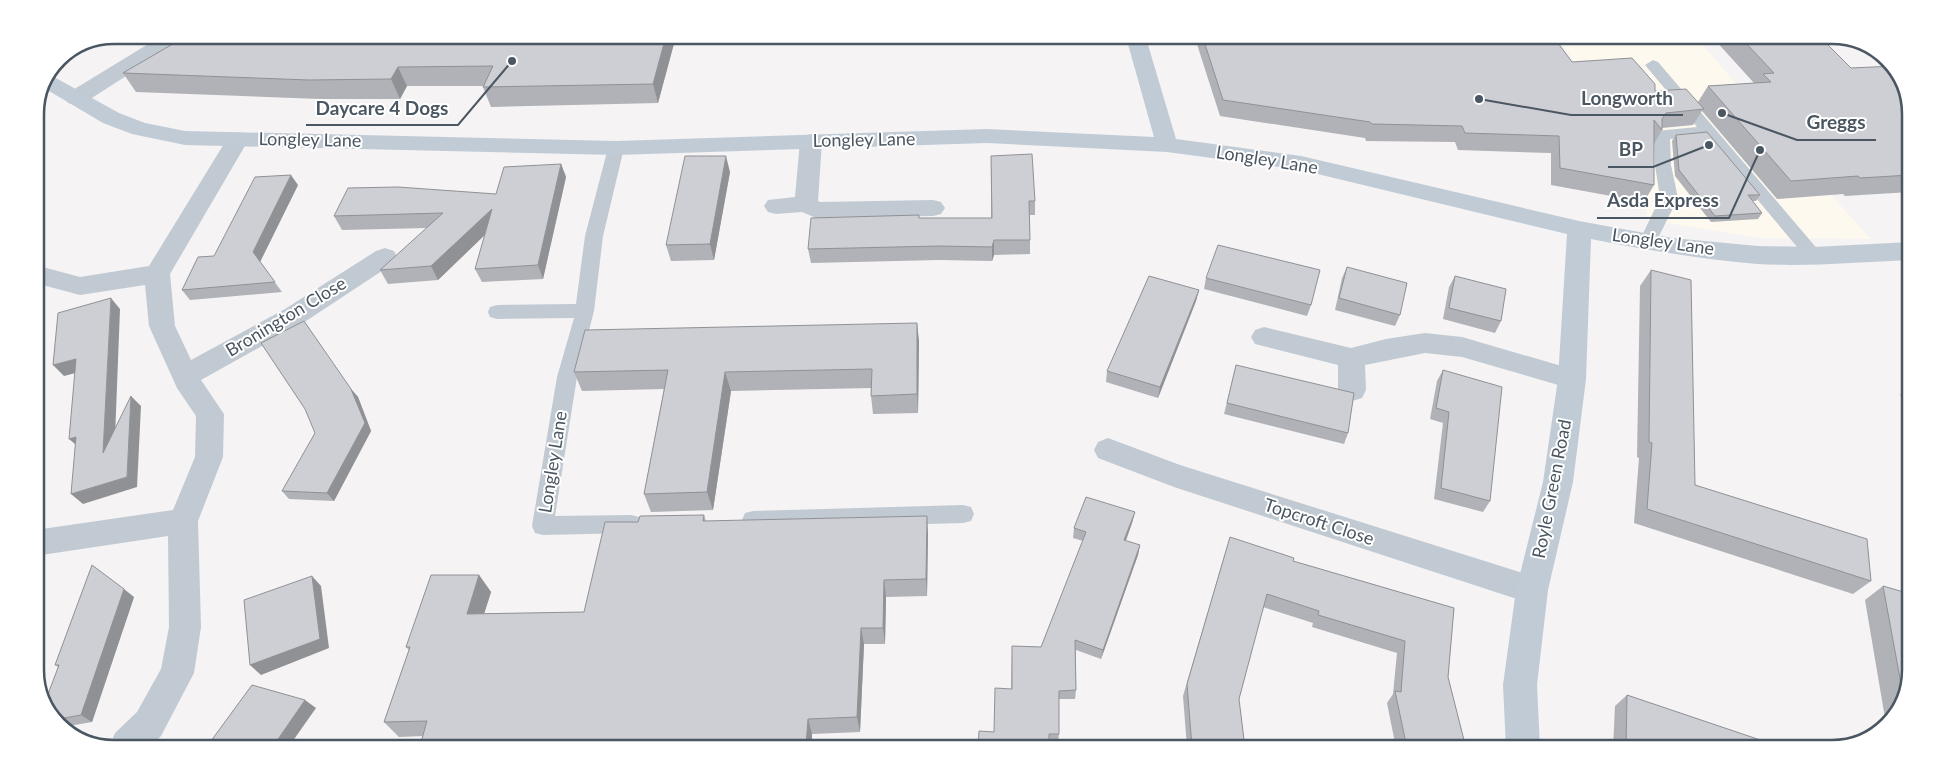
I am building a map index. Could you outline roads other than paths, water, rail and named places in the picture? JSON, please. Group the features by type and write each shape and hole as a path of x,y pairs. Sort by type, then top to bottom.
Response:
{"main road":[{"path":"1138,44 1166,145"},
{"name":"Longley Lane","path":"51,84 110,118 140,129 185,138 616,148 987,136 1166,145 1301,163 1579,229 1648,242 1758,255 1814,256 1902,251"},
{"name":"Royle Green Road","path":"1523,740 1520,685 1532,590 1558,482 1572,379 1579,229"}],"street":[{"path":"76,98 163,44"},
{"path":"132,740 149,724 177,673 185,626 183,521 209,457 210,414 185,376 162,326 157,274 238,139"},
{"path":"806,204 811,141"},
{"path":"776,206 806,204 816,210 933,208"},
{"name":"Bronington Close","path":"185,376 294,316 385,257"},
{"path":"44,276 80,286 157,274"},
{"path":"1264,337 1351,358 1386,349 1425,343 1462,347 1572,379"},
{"path":"1351,358 1352,390"},
{"name":"Topcroft Close","path":"1108,450 1174,475 1532,590"},
{"path":"44,542 183,521"}],"lane":[{"path":"1653,65 1814,256"},
{"path":"1648,242 1669,198 1663,165 1662,135 1710,131"},
{"name":"Longley Lane","path":"616,148 594,236 585,311 567,376 543,526 651,523"},
{"path":"498,312 585,311"},
{"path":"729,521 963,514"}],"place":[{"name":"Daycare 4 Dogs","path":"512,61"},
{"name":"Longworth","path":"1479,99"},
{"name":"Greggs","path":"1722,113"},
{"name":"BP","path":"1709,145"},
{"name":"Asda Express","path":"1760,150"}]}
